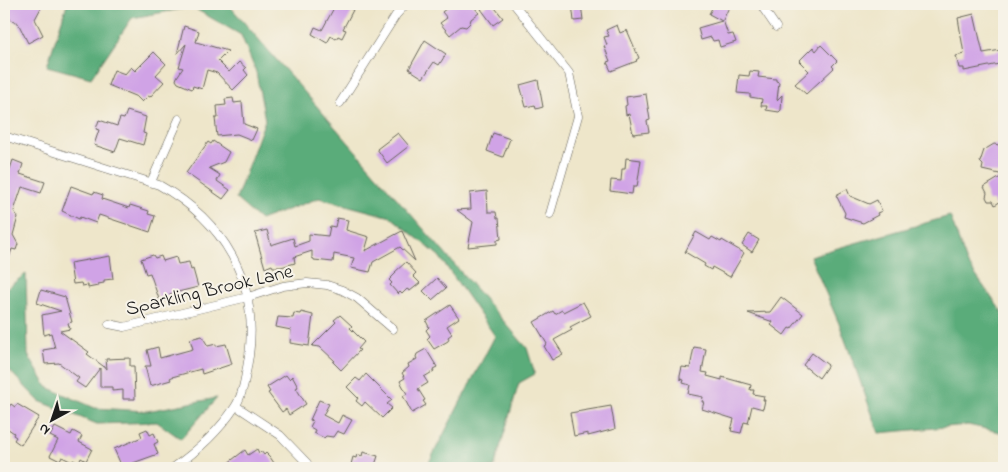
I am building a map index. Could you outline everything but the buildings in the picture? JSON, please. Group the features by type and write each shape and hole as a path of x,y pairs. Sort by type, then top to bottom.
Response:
{"street":[{"path":"340,103 396,15 406,4"},
{"path":"514,4 569,73 578,116 550,214"},
{"path":"762,4 776,27"},
{"path":"151,182 179,119"},
{"path":"4,136 151,182 177,195 219,234 234,259 248,297 250,345 247,369 236,406 201,446 173,468"},
{"name":"Sparkling Brook Lane","path":"109,324 124,327 295,284 307,283 327,285 357,298 393,329"},
{"path":"236,406 280,435 306,462"}],"green space":[{"path":"67,4 228,4 527,348 535,374 519,383 494,468 426,468 495,336 439,256 391,217 319,198 260,220 236,199 265,120 256,72 241,35 192,7 132,18 91,78 47,66"},
{"path":"950,216 967,263 1004,315 1004,433 968,425 879,433 840,326 810,256"},
{"path":"26,274 28,355 47,387 95,408 147,411 217,398 181,439 157,422 97,424 39,401 4,365 4,288"}]}
